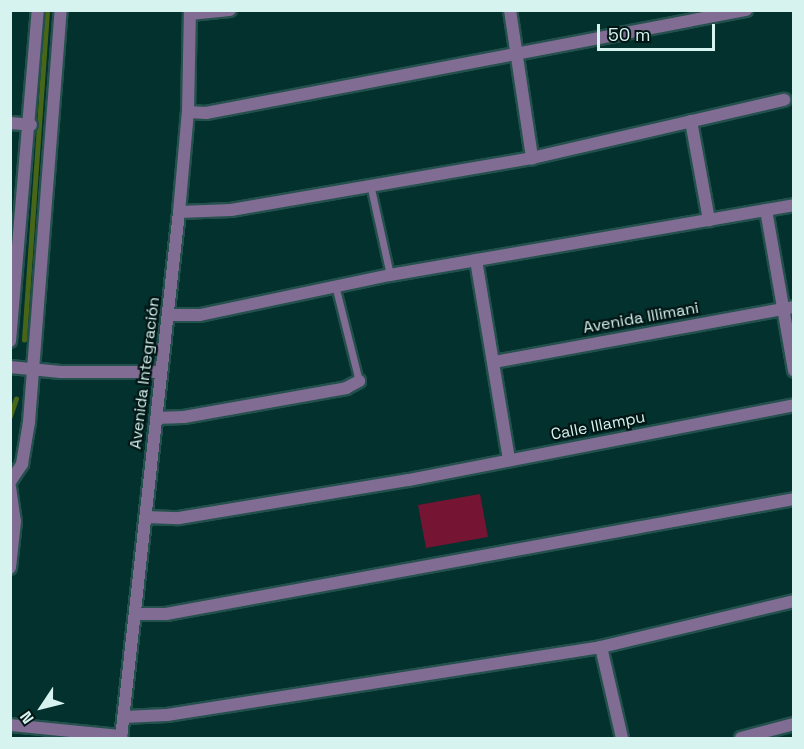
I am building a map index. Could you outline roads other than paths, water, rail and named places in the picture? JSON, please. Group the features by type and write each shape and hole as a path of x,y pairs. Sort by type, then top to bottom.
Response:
{"street":[{"path":"10,341 15,260 31,125 38,10"},
{"path":"10,568 15,521 10,484 22,464 34,371 61,10"},
{"path":"190,12 230,10"},
{"path":"510,10 532,158"},
{"path":"188,112 206,113 746,10"},
{"name":"Avenida Integración","path":"121,737 137,614 179,212 188,112 190,12"},
{"path":"179,212 231,210 370,184 532,158 784,100"},
{"path":"691,121 710,220"},
{"path":"10,123 31,125"},
{"path":"169,315 200,315 336,289 390,275 794,205"},
{"path":"766,210 788,308 794,371"},
{"path":"476,260 509,460"},
{"name":"Avenida Illimani","path":"494,362 788,308"},
{"path":"10,367 34,371 161,372"},
{"path":"156,418 184,417 346,388 359,381"},
{"name":"Calle Illampu","path":"146,517 179,519 409,480 794,405"},
{"path":"137,614 166,614 794,499"},
{"path":"123,717 167,715 601,647 794,601"},
{"path":"601,647 622,738"},
{"path":"741,738 794,724"},
{"path":"10,725 121,737"}],"lane":[{"path":"370,184 390,275"},
{"path":"336,289 359,381"}],"waterway":[{"path":"24,340 47,10"},
{"path":"10,416 16,399"}]}
